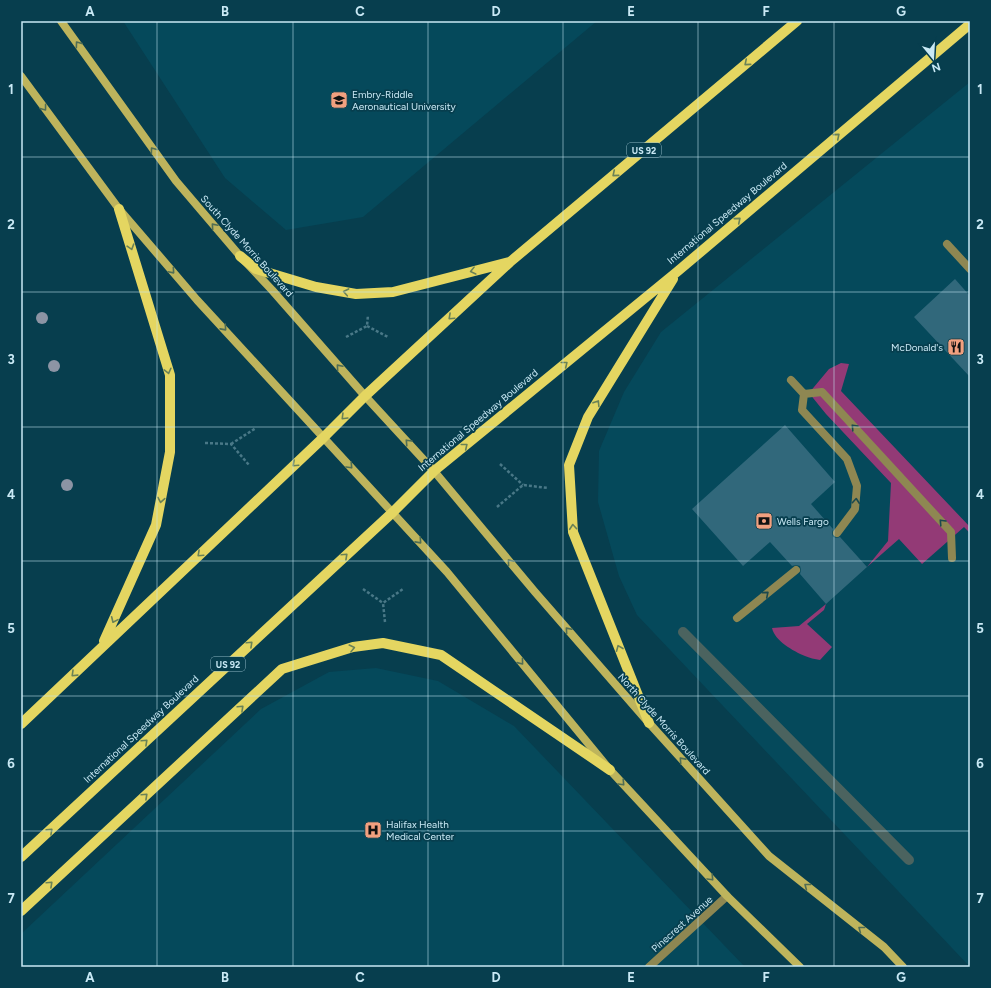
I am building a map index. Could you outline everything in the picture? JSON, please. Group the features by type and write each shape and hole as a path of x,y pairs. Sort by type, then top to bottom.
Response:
{"main road":[{"name":"South Clyde Morris Boulevard","path":"61,21 176,182 240,256 434,471"},
{"name":"US 92","path":"21,724 323,438 365,396 510,262 797,21"},
{"name":"International Speedway Boulevard","path":"21,858 393,512 434,471 678,271 970,24"},
{"path":"21,76 119,209 197,300 447,572 610,770 727,896 800,967"},
{"path":"102,647 156,525 170,452 170,375 119,209"},
{"path":"240,256 256,269 316,287 356,294 393,292 510,262"},
{"path":"649,723 573,532 569,465 588,417 678,271"},
{"name":"North Clyde Morris Boulevard","path":"434,471 530,586 649,723 769,856 884,947 903,967"},
{"path":"21,911 282,669 353,647 383,642 441,656 610,770"}],"street":[{"path":"947,244 970,269"},
{"path":"791,380 804,394"},
{"path":"804,394 822,392 951,532 952,558"},
{"path":"804,394 802,410 847,460 857,486 855,509 836,533"},
{"path":"737,618 796,570"},
{"name":"Pinecrest Avenue","path":"649,967 727,896"}],"path":[{"path":"367,326 368,314"},
{"path":"367,326 388,337"},
{"path":"346,337 367,326"},
{"path":"205,443 231,444 256,428"},
{"path":"231,444 249,465"},
{"path":"500,464 523,485 555,489"},
{"path":"498,507 523,485"},
{"path":"363,589 383,603 385,622"},
{"path":"383,603 403,589"}],"shaded area":[{"name":"Embry-Riddle Aeronautical University","path":"123,21 597,21 363,217 286,230 225,178"},
{"path":"970,82 970,967 637,615 619,576 598,502 599,451 624,392 661,332"},
{"path":"841,363 849,364 841,391 970,527 970,533 964,527 922,564 899,539 867,567 888,541 891,483 826,414 809,393 829,369"},
{"path":"826,604 824,610 807,624 832,647 820,660 807,657 795,651 781,641 774,633 772,628 799,626"},
{"name":"Halifax Health Medical Center","path":"376,668 438,681 514,726 745,967 21,967 21,934 261,709 329,672"}],"building":[{"name":"McDonald's","path":"955,279 970,296 970,377 914,317"},
{"name":"Wells Fargo","path":"785,425 835,482 811,504 833,529 833,537 840,537 867,567 826,604 800,574 800,566 792,566 770,542 743,566 692,509"}],"waterway":[{"path":"683,632 909,860"}],"place":[{"name":"Embry-Riddle Aeronautical University","path":"339,100"},
{"name":"McDonald's","path":"956,347"},
{"name":"Wells Fargo","path":"764,521"},
{"name":"Halifax Health Medical Center","path":"373,830"}]}
